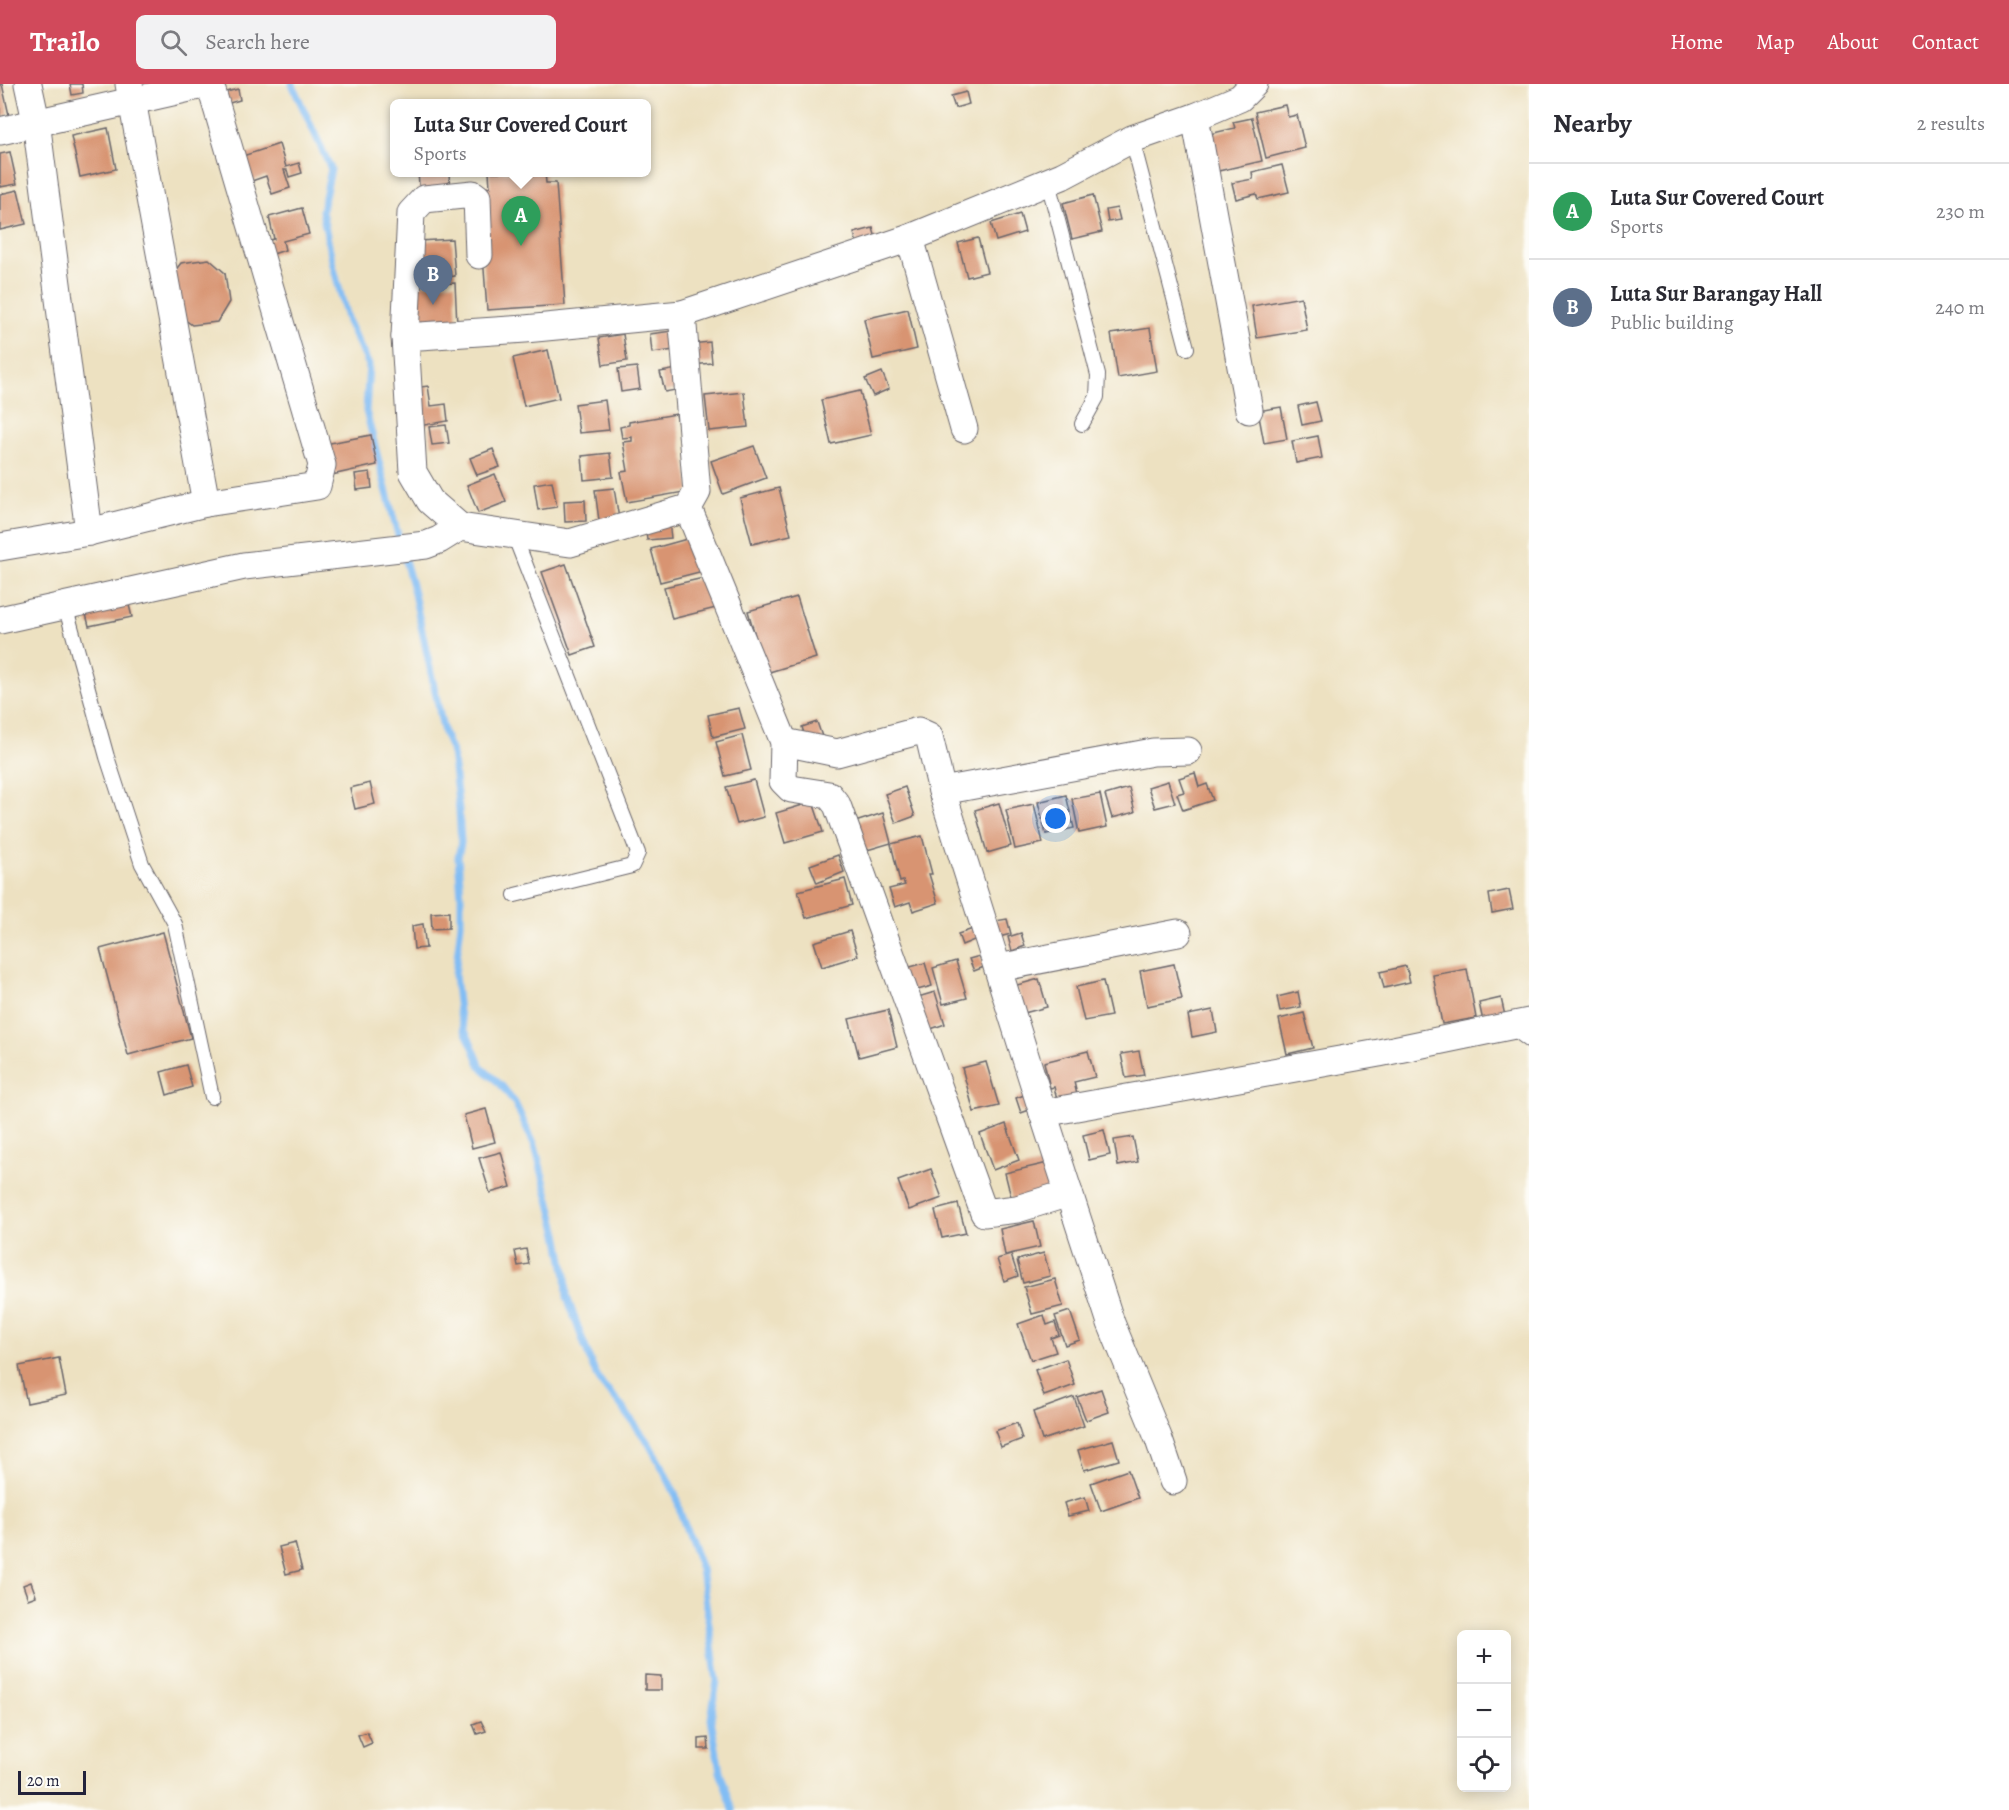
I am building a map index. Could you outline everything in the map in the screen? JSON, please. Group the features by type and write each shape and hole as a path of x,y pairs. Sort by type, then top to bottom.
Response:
{"street":[{"path":"28,84 36,122 89,532"},
{"path":"0,131 131,93 208,84 322,465 316,486 206,503 89,532 0,547"},
{"path":"405,337 525,329 682,314 910,238 1048,182 1132,139 1240,98 1254,84"},
{"path":"131,93 206,503"},
{"path":"1195,117 1250,410"},
{"path":"479,255 477,197 473,194 424,199 416,205 411,213 408,234 405,337 413,472 430,501 460,527 570,543 688,508 697,492 682,314"},
{"path":"910,238 964,429"},
{"path":"688,508 784,742 783,781 791,789 829,795 837,805 984,1213 1017,1209 1069,1193"},
{"path":"0,620 244,566 426,545 460,527"},
{"path":"784,742 837,753 918,731 929,736 942,790 1111,1323 1158,1437 1173,1481"},
{"path":"942,790 1153,752 1188,751"},
{"path":"998,968 1178,933"},
{"path":"1043,1113 1379,1053 1523,1030"}],"lane":[{"path":"1132,139 1187,348"},
{"path":"1048,182 1098,375 1097,397 1082,424"},
{"path":"514,535 638,852 632,866 515,895"},
{"path":"65,605 107,757 142,864 175,924 212,1097"}],"building":[{"path":"0,84 2,84 9,115 0,117"},
{"path":"70,84 82,84 83,93 72,95"},
{"path":"238,89 240,100 226,104 223,93"},
{"path":"966,92 969,104 955,108 951,96"},
{"path":"1285,105 1288,117 1297,115 1305,148 1266,158 1255,112"},
{"path":"1252,118 1262,161 1214,172 1205,135 1235,128 1233,122"},
{"path":"108,128 116,169 80,177 71,136"},
{"path":"279,144 286,167 299,163 302,173 289,177 287,170 284,170 290,188 272,194 266,176 249,182 240,157"},
{"path":"10,152 17,184 0,187 0,154"},
{"path":"1282,165 1289,192 1258,199 1256,194 1236,199 1232,183 1253,179 1252,172"},
{"path":"418,177 449,177 450,193 420,195"},
{"path":"489,177 545,177 546,183 556,183 565,305 487,310 478,188 490,187"},
{"path":"18,190 26,224 0,230 0,194"},
{"path":"1093,195 1102,232 1072,239 1063,203"},
{"path":"302,208 309,234 283,241 285,250 270,255 266,241 274,239 269,217"},
{"path":"1117,208 1120,220 1108,222 1106,210"},
{"path":"1020,214 1025,232 996,241 991,223"},
{"path":"873,228 877,242 858,248 854,233"},
{"path":"978,238 987,272 967,277 958,243"},
{"path":"452,239 455,276 422,279 419,241"},
{"path":"209,259 225,273 229,302 217,322 192,325 171,309 168,280 181,263"},
{"path":"455,283 457,325 410,328 409,285"},
{"path":"1301,297 1307,330 1257,338 1252,306"},
{"path":"908,309 917,349 873,359 864,319"},
{"path":"1150,328 1157,371 1118,378 1111,334"},
{"path":"672,331 674,350 652,353 650,334"},
{"path":"623,334 627,361 603,365 599,338"},
{"path":"710,342 712,363 692,365 690,344"},
{"path":"548,350 559,398 524,406 513,358"},
{"path":"637,367 640,389 621,392 618,369"},
{"path":"677,369 681,389 665,392 660,372"},
{"path":"882,372 889,389 873,396 865,379"},
{"path":"428,386 431,406 446,404 448,421 419,426 414,388"},
{"path":"860,391 871,435 831,444 821,400"},
{"path":"744,392 748,427 709,431 705,396"},
{"path":"605,400 609,430 579,433 575,404"},
{"path":"1316,402 1321,421 1302,425 1298,406"},
{"path":"1281,407 1287,439 1264,443 1258,411"},
{"path":"676,414 690,491 627,502 621,472 628,471 623,442 632,441 632,437 622,438 620,427 629,425 629,422"},
{"path":"446,425 449,443 432,445 429,427"},
{"path":"371,435 377,465 327,476 320,445"},
{"path":"1318,436 1322,458 1296,463 1292,441"},
{"path":"754,446 766,478 723,494 711,461"},
{"path":"493,449 500,467 477,475 470,458"},
{"path":"610,453 613,477 584,480 582,456"},
{"path":"370,472 372,488 357,490 355,474"},
{"path":"495,474 506,502 478,513 467,485"},
{"path":"552,481 557,507 538,510 534,484"},
{"path":"614,488 620,525 600,528 595,490"},
{"path":"779,488 791,535 752,544 740,498"},
{"path":"585,500 586,521 565,522 564,501"},
{"path":"669,522 671,538 647,540 645,525"},
{"path":"694,537 703,571 660,582 651,549"},
{"path":"566,564 595,647 572,655 542,572"},
{"path":"708,577 716,608 672,619 664,587"},
{"path":"797,597 816,658 766,673 748,611"},
{"path":"128,601 132,617 89,626 85,610"},
{"path":"739,708 745,729 713,737 708,715"},
{"path":"817,722 827,751 811,756 802,727"},
{"path":"742,735 751,770 725,776 716,742"},
{"path":"1195,773 1199,787 1207,784 1213,800 1183,810 1177,794 1184,792 1179,778"},
{"path":"754,780 764,817 737,824 726,787"},
{"path":"1168,781 1175,803 1155,808 1148,787"},
{"path":"370,783 375,804 355,809 350,788"},
{"path":"905,787 915,816 896,823 885,794"},
{"path":"1129,788 1135,812 1112,818 1105,795"},
{"path":"1100,794 1107,827 1079,833 1072,799"},
{"path":"1066,795 1074,828 1046,834 1038,802"},
{"path":"813,802 823,832 785,843 776,813"},
{"path":"999,803 1011,846 987,853 975,810"},
{"path":"1034,804 1043,843 1015,849 1006,810"},
{"path":"883,813 891,843 857,853 849,824"},
{"path":"922,836 932,874 929,874 938,903 913,911 910,902 895,907 889,889 905,885 903,881 900,882 891,844"},
{"path":"838,855 844,872 817,883 810,865"},
{"path":"845,879 852,905 806,918 798,891"},
{"path":"1509,890 1513,909 1492,913 1489,894"},
{"path":"449,912 449,928 432,929 431,913"},
{"path":"1007,919 1011,934 999,937 995,921"},
{"path":"423,924 426,948 414,949 412,926"},
{"path":"976,928 979,938 962,945 958,934"},
{"path":"850,931 858,956 822,967 814,942"},
{"path":"163,932 191,1038 128,1055 100,949"},
{"path":"1021,933 1025,946 1012,951 1008,937"},
{"path":"980,956 984,967 974,971 969,959"},
{"path":"956,961 967,998 943,1004 933,968"},
{"path":"925,963 932,986 899,995 892,972"},
{"path":"1174,964 1182,999 1147,1006 1140,971"},
{"path":"1406,966 1410,982 1384,988 1380,972"},
{"path":"1467,969 1476,1018 1442,1024 1433,975"},
{"path":"1039,979 1047,1007 1024,1013 1017,985"},
{"path":"1103,981 1111,1016 1084,1021 1076,987"},
{"path":"935,992 945,1024 928,1030 918,997"},
{"path":"1298,992 1301,1007 1280,1011 1277,997"},
{"path":"1501,998 1505,1016 1483,1021 1479,1003"},
{"path":"888,1010 897,1047 859,1057 849,1019"},
{"path":"1213,1010 1217,1032 1192,1037 1188,1015"},
{"path":"1304,1013 1313,1048 1287,1054 1279,1019"},
{"path":"1088,1051 1095,1077 1074,1082 1078,1099 1058,1103 1054,1087 1050,1088 1044,1062"},
{"path":"1139,1051 1144,1075 1126,1078 1121,1054"},
{"path":"986,1062 999,1106 974,1112 962,1068"},
{"path":"186,1065 192,1087 167,1095 161,1072"},
{"path":"1027,1094 1032,1109 1021,1113 1016,1098"},
{"path":"486,1109 495,1142 472,1148 464,1115"},
{"path":"1006,1124 1019,1160 993,1170 980,1134"},
{"path":"1104,1130 1110,1155 1089,1160 1083,1135"},
{"path":"1133,1137 1138,1162 1118,1166 1114,1140"},
{"path":"501,1152 511,1187 490,1193 479,1158"},
{"path":"1048,1163 1054,1192 1012,1201 1005,1173"},
{"path":"931,1169 942,1198 909,1210 898,1181"},
{"path":"958,1204 966,1233 942,1238 935,1210"},
{"path":"1034,1221 1040,1247 1005,1255 1000,1229"},
{"path":"526,1249 529,1264 518,1266 515,1251"},
{"path":"1044,1253 1050,1276 1023,1283 1017,1260"},
{"path":"1011,1255 1018,1276 1004,1281 997,1259"},
{"path":"1055,1279 1063,1306 1032,1314 1024,1287"},
{"path":"1070,1311 1080,1340 1065,1345 1055,1316"},
{"path":"1044,1315 1047,1325 1055,1322 1059,1335 1051,1338 1056,1352 1031,1360 1018,1324"},
{"path":"59,1358 66,1395 27,1403 19,1366"},
{"path":"1066,1359 1075,1385 1044,1396 1035,1370"},
{"path":"1101,1389 1109,1412 1086,1420 1077,1397"},
{"path":"1074,1397 1084,1426 1042,1440 1033,1412"},
{"path":"1017,1423 1022,1439 1001,1447 995,1431"},
{"path":"1113,1440 1119,1460 1084,1470 1078,1450"},
{"path":"1128,1470 1138,1498 1101,1511 1091,1483"},
{"path":"1085,1497 1089,1511 1068,1516 1064,1503"},
{"path":"295,1543 302,1570 286,1574 279,1547"},
{"path":"31,1582 36,1596 28,1599 23,1585"},
{"path":"645,1675 661,1676 661,1690 645,1690"},
{"path":"481,1721 486,1731 477,1734 473,1724"},
{"path":"367,1732 372,1743 363,1747 358,1735"},
{"path":"708,1738 709,1749 699,1749 699,1739"}],"waterway":[{"path":"292,84 331,169 322,211 348,322 369,365 366,411 400,543"},
{"path":"403,553 444,733 452,752 461,843 458,857 461,923 455,975 459,1012 481,1067 501,1085 515,1103 535,1146 558,1234 566,1276 567,1297 593,1368 603,1386 617,1400 649,1444 677,1498 701,1569 717,1681 711,1719 720,1771 733,1810"}],"place":[{"name":"Luta Sur Covered Court","path":"521,246"},
{"name":"Luta Sur Barangay Hall","path":"433,305"}]}
